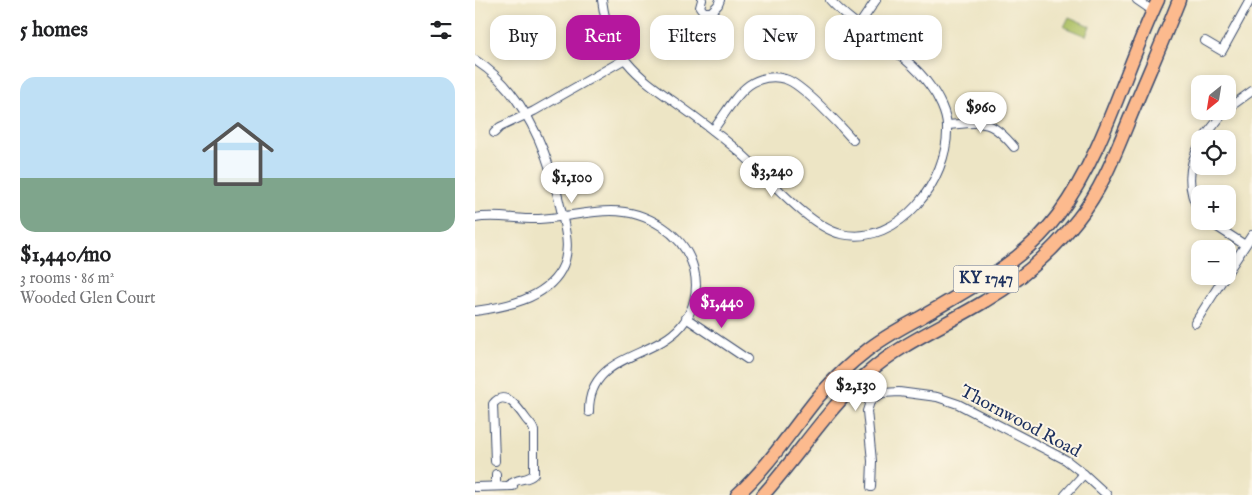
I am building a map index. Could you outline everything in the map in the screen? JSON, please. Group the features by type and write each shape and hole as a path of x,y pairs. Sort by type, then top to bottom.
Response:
{"main road":[{"name":"KY 1747","path":"763,495 779,478 845,394 870,371 902,348 1006,288 1027,272 1065,235 1080,217 1105,176 1179,0"},
{"name":"KY 1747","path":"737,495 772,456 841,371 891,333 992,275 1022,252 1057,217 1080,183 1094,155 1155,5"}],"street":[{"path":"602,0 605,15"},
{"path":"702,0 700,7 704,12 711,12 720,0"},
{"path":"830,0 847,15"},
{"path":"866,15 876,0"},
{"path":"1137,0 1155,5"},
{"path":"1205,41 1222,51 1250,0"},
{"path":"475,60 500,80 526,115 552,174 566,233 567,253 560,271 553,282 537,293 526,299 475,311"},
{"path":"494,133 500,127 526,115 625,60 645,81 739,151 783,193 818,222 832,231 856,236 873,234 887,228 905,216 917,203 932,184 947,144 947,125 937,98 922,75 906,60"},
{"path":"713,130 740,94 750,84 775,77 786,79 799,86 853,140"},
{"path":"1236,103 1252,91"},
{"path":"1209,130 1217,120"},
{"path":"947,125 980,123 990,125 1004,135 1014,147"},
{"path":"1191,171 1191,186"},
{"path":"475,218 502,217 527,220 601,211 619,211 635,214 653,221 673,235 690,256 695,272 696,286 694,299 681,326 670,335 605,372 590,395 589,412"},
{"path":"1222,230 1245,245"},
{"path":"1236,259 1252,235"},
{"path":"1195,323 1219,285"},
{"path":"686,318 747,359"},
{"name":"Thornwood Road","path":"871,487 872,460 867,414 870,402 883,393 911,393 937,396 958,404 1050,450 1084,474 1107,495"},
{"path":"475,487 511,486 513,481 529,478 534,474 535,432 533,426 514,403 502,398 496,400 493,404 495,461"},
{"path":"496,474 496,486"},
{"path":"1065,495 1084,474"}],"green space":[{"path":"1069,17 1090,26 1086,36 1064,27"}]}
